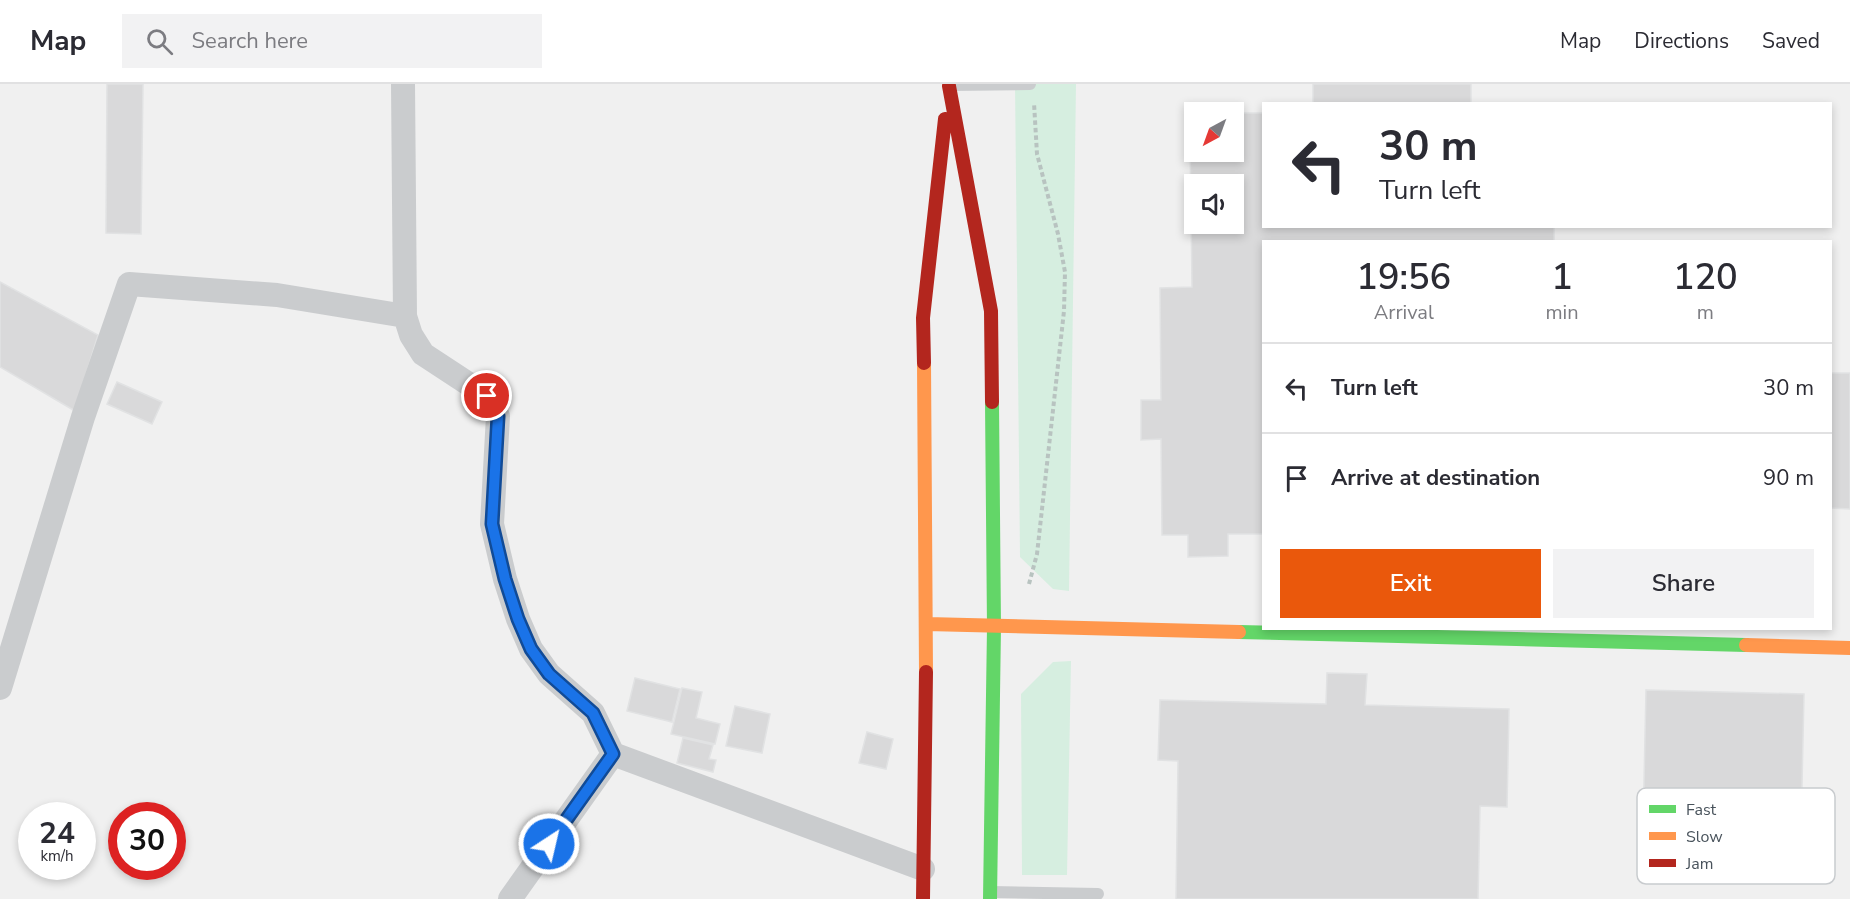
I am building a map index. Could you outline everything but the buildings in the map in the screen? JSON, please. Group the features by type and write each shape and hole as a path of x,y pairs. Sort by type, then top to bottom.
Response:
{"street":[{"path":"403,84 405,316 411,335 423,354 487,396 498,416 492,524 505,579 531,649 549,674 593,713 613,754 923,869"},
{"path":"923,899 927,624 923,318 949,85"},
{"path":"949,85 991,311 994,627 990,896"},
{"path":"0,688 83,417 129,284 277,295 405,316"},
{"path":"927,624 1850,648"},
{"path":"510,899 613,754"}],"lane":[{"path":"949,85 1032,88"},
{"path":"990,896 1098,894"}],"path":[{"path":"1029,584 1037,554 1064,310 1065,272 1058,234 1037,154 1032,88"}],"green space":[{"path":"1015,84 1076,84 1069,591 1053,589 1020,557"},
{"path":"1071,661 1067,875 1022,875 1021,694 1053,662"}],"traffic: fast":[{"path":"990,899 994,627 992,402"},
{"path":"1239,632 1746,645"}],"traffic: slow":[{"path":"924,363 926,672"},
{"path":"927,624 1239,632"},
{"path":"1746,645 1850,648"}],"traffic: jam":[{"path":"949,86 991,311 992,402"},
{"path":"924,363 923,318 945,119"},
{"path":"923,899 926,672"}],"route":[{"path":"487,396 498,416 492,524 505,579 518,619 531,649 549,674 593,713 613,754 549,844"}]}
